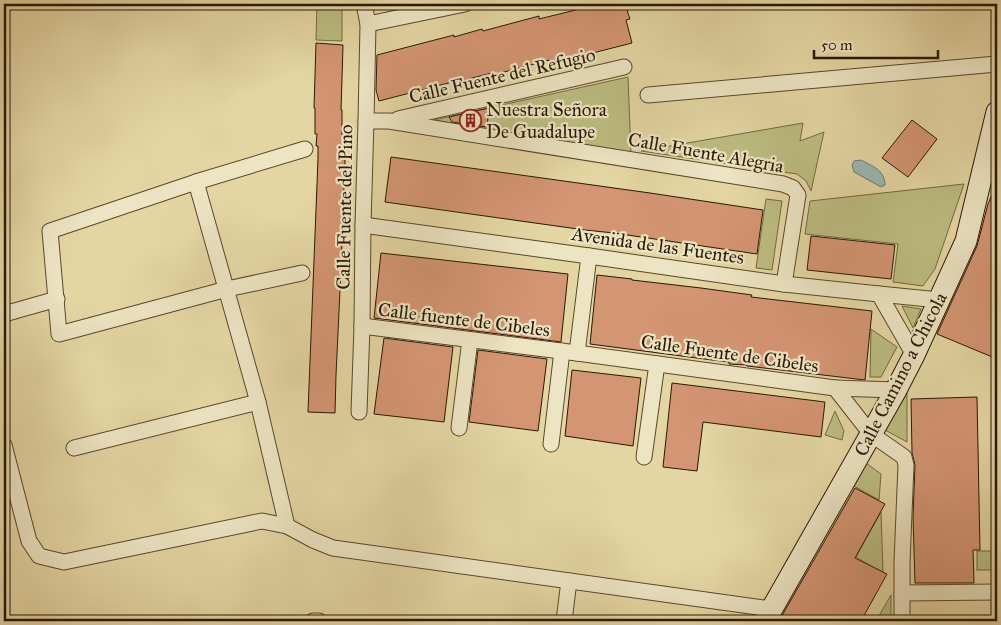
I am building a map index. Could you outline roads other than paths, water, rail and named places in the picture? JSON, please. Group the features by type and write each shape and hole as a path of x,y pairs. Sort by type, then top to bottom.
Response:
{"street":[{"name":"Calle Fuente del Pino","path":"359,412 368,24 364,4"},
{"path":"368,24 465,4"},
{"path":"648,95 997,64"},
{"name":"Calle Fuente del Refugio","path":"389,121 624,67"},
{"name":"Calle Camino a Chicola","path":"768,615 826,515 914,355 966,240 997,112"},
{"name":"Calle Fuente Alegria","path":"366,121 389,121 783,184 793,188 798,194 784,284"},
{"path":"302,272 59,334 50,231 196,182 305,149"},
{"path":"196,182 258,402 287,526"},
{"name":"Avenida de las Fuentes","path":"363,225 784,284 939,300"},
{"path":"551,444 589,256"},
{"path":"879,294 914,355"},
{"path":"4,314 57,298"},
{"name":"Calle fuente de Cibeles","path":"362,326 569,352"},
{"path":"459,428 470,340"},
{"name":"Calle Fuente de Cibeles","path":"569,352 836,388 871,434 904,457 906,464 902,562 902,621"},
{"path":"644,457 658,364"},
{"path":"836,388 896,390"},
{"path":"74,448 258,402"},
{"path":"4,444 29,542 39,556 64,562 262,521 287,526 333,548 569,581 768,615"},
{"path":"564,621 569,581"},
{"path":"902,593 997,592"}],"water":[{"path":"861,160 880,172 885,185 881,187 854,172 852,165 854,161"}],"place":[{"name":"Nuestra Señora De Guadalupe","path":"470,120"}]}
